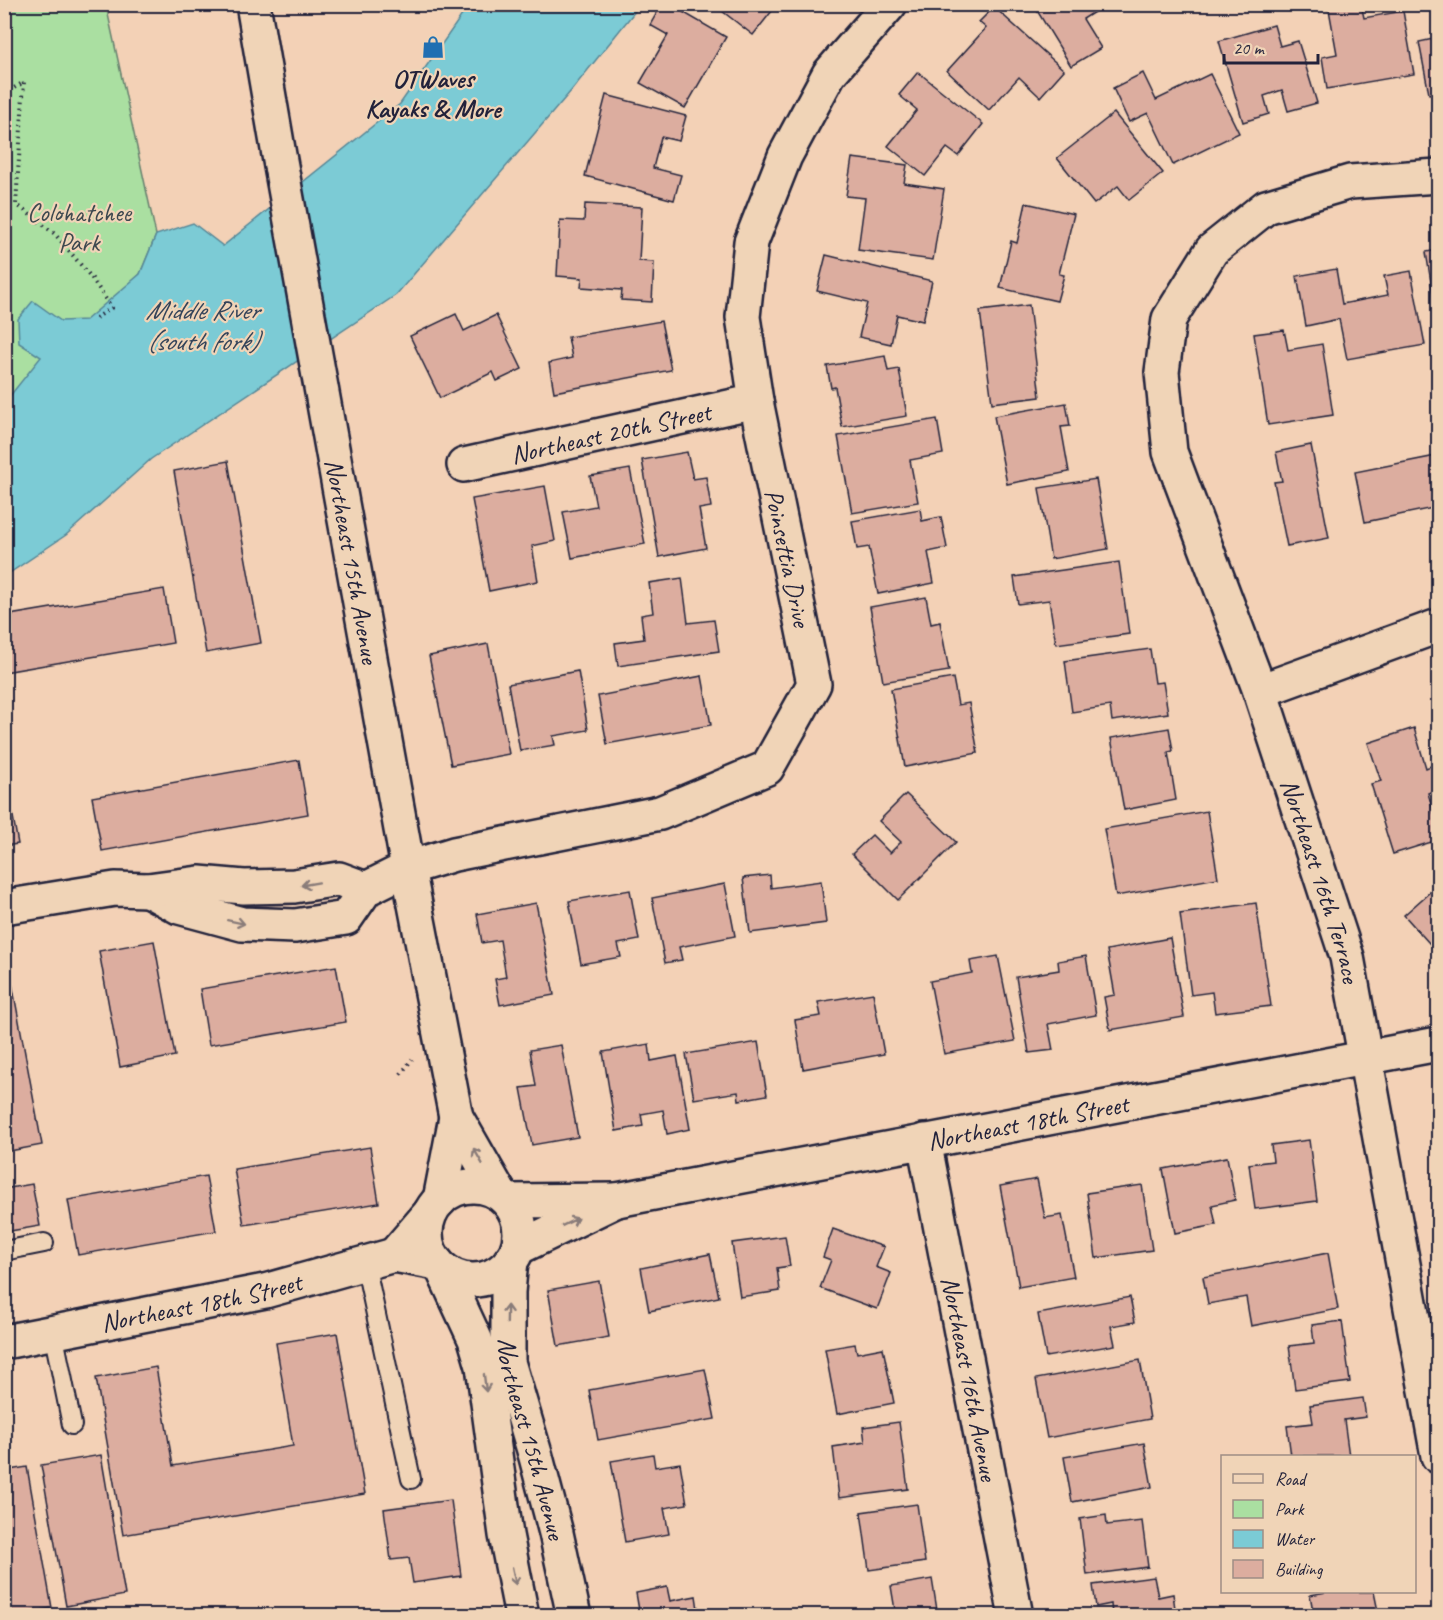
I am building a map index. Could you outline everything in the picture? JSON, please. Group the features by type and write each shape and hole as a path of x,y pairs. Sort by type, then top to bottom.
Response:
{"street":[{"name":"Northeast 15th Avenue","path":"253,4 408,868 456,1117 504,1198"},
{"name":"Poinsettia Drive","path":"4,907 114,889 148,890 179,907 242,924 295,926 346,918 366,889 408,868 454,854 660,813 768,768 814,684 756,401 743,316 751,242 785,156 829,74 890,4"},
{"name":"Northeast 16th Terrace","path":"1438,176 1350,182 1266,207 1212,250 1169,319 1162,372 1170,452 1260,691 1347,957 1438,1456"},
{"name":"Northeast 20th Street","path":"464,465 756,401"},
{"path":"1260,691 1438,626"},
{"name":"Northeast 18th Street","path":"504,1198 617,1200 1438,1044"},
{"name":"Northeast 15th Avenue","path":"435,1206 456,1117"},
{"name":"Northeast 16th Avenue","path":"924,1141 1016,1616"},
{"path":"380,1259 435,1206 453,1190 469,1186 485,1188 504,1198 517,1215 520,1232 515,1254 501,1271 487,1278 472,1280 456,1277 440,1266 430,1254 425,1233 435,1206"},
{"name":"Northeast 18th Street","path":"515,1254 617,1200"},
{"name":"Northeast 15th Avenue","path":"515,1254 508,1292 508,1362 556,1533 574,1616"},
{"name":"Northeast 18th Street","path":"4,1341 265,1291 380,1259 440,1266"},
{"name":"Northeast 15th Avenue","path":"440,1266 475,1339 483,1366 506,1535 522,1616"}],"lane":[{"path":"4,1251 44,1243"},
{"path":"380,1259 411,1479"},
{"path":"53,1332 72,1425"}],"path":[{"path":"4,94 24,82 16,204 55,234 91,277 112,308 94,319"}],"green space":[{"name":"Colohatchee Park","path":"5,5 106,5 156,235 140,274 5,419"}],"water":[{"name":"Middle River (south fork)","path":"469,5 640,5 571,91 396,295 151,459 66,535 5,576 5,402 41,357 19,343 18,319 33,301 61,321 86,320 140,274 156,235 193,223 223,246 400,104"}],"building":[{"path":"662,4 669,4 726,37 685,108 640,83 668,35 650,25"},
{"path":"713,4 775,4 776,6 753,35"},
{"path":"1033,4 1107,4 1083,19 1101,48 1071,66"},
{"path":"1328,4 1361,4 1364,18 1403,11 1414,74 1327,89 1322,57 1337,54"},
{"path":"994,7 1064,70 1040,97 1019,77 989,110 947,71 986,28 979,22"},
{"path":"1274,25 1280,46 1298,41 1317,103 1288,111 1282,90 1264,96 1269,114 1243,122 1219,41"},
{"path":"1438,38 1438,93 1429,94 1419,42"},
{"path":"918,72 983,124 958,156 947,148 925,176 888,146 917,110 899,95"},
{"path":"1143,73 1156,100 1210,74 1239,133 1173,165 1148,113 1129,122 1113,88"},
{"path":"606,95 686,116 679,141 661,137 653,168 681,175 674,200 585,176"},
{"path":"1114,113 1163,173 1129,200 1118,186 1094,204 1057,158"},
{"path":"852,158 907,165 904,183 944,189 933,260 858,250 865,198 846,196"},
{"path":"1026,203 1074,214 1059,274 1064,275 1057,301 1000,288 1011,241 1017,243"},
{"path":"585,204 642,207 639,261 654,262 652,302 621,300 622,290 581,287 582,278 557,276 560,220 584,221"},
{"path":"1438,250 1438,324 1426,252"},
{"path":"826,255 932,281 923,321 897,315 891,344 859,337 867,303 817,291"},
{"path":"1336,269 1342,304 1388,295 1384,276 1411,271 1425,345 1347,359 1339,319 1306,326 1297,276"},
{"path":"1029,305 1040,397 992,403 980,311"},
{"path":"456,314 464,331 496,315 522,369 497,381 493,372 440,398 410,336"},
{"path":"661,321 671,370 554,392 549,363 572,358 568,337"},
{"path":"1284,330 1288,350 1322,344 1333,415 1268,425 1254,334"},
{"path":"885,356 888,371 899,369 907,416 842,427 835,387 831,388 827,366"},
{"path":"1066,403 1070,426 1061,427 1069,472 1007,484 994,416"},
{"path":"937,419 943,454 910,460 918,502 852,513 838,436"},
{"path":"1311,445 1329,538 1287,546 1274,482 1282,481 1276,452"},
{"path":"687,452 693,479 706,477 711,507 699,509 706,548 659,557 642,460"},
{"path":"1436,456 1438,507 1365,522 1355,472"},
{"path":"228,461 261,643 206,653 174,471"},
{"path":"630,469 645,544 572,558 563,512 596,506 590,476"},
{"path":"1096,479 1108,549 1051,559 1039,488"},
{"path":"545,486 555,541 532,546 538,581 489,591 472,499"},
{"path":"920,509 922,521 941,517 947,548 928,552 934,583 878,594 869,547 857,549 852,521"},
{"path":"1119,562 1129,634 1056,644 1049,600 1018,604 1014,577"},
{"path":"682,578 688,623 714,620 719,651 618,666 615,643 644,639 641,615 653,613 649,583"},
{"path":"164,589 173,643 4,672 4,616"},
{"path":"926,597 931,624 940,622 949,671 883,682 870,607"},
{"path":"488,644 509,754 451,765 429,656"},
{"path":"1150,649 1155,683 1163,682 1168,713 1112,721 1110,706 1072,712 1065,661"},
{"path":"578,671 588,730 553,736 555,745 520,751 508,684"},
{"path":"702,676 711,725 607,744 598,696"},
{"path":"953,678 958,705 969,703 978,753 905,767 891,689"},
{"path":"1169,728 1173,751 1168,752 1176,800 1124,810 1111,738"},
{"path":"1414,728 1426,768 1433,765 1438,782 1438,789 1428,793 1438,827 1438,840 1393,854 1371,784 1381,781 1368,743"},
{"path":"299,760 308,814 102,851 92,797"},
{"path":"4,789 8,789 18,844 4,846"},
{"path":"906,794 956,842 898,900 852,854 872,835 890,853 901,842 879,821"},
{"path":"1207,811 1218,878 1116,896 1104,829"},
{"path":"770,875 771,888 821,881 826,923 750,933 743,878"},
{"path":"725,884 735,936 679,947 682,960 665,963 652,898"},
{"path":"1438,885 1438,953 1404,915"},
{"path":"630,890 639,940 618,944 621,957 581,964 569,901"},
{"path":"536,903 554,995 500,1005 495,979 506,977 500,940 482,943 477,914"},
{"path":"1256,903 1271,1006 1215,1013 1212,992 1191,995 1180,914"},
{"path":"1170,938 1184,1017 1110,1030 1104,997 1115,995 1107,950"},
{"path":"4,940 42,1145 4,1152"},
{"path":"154,941 175,1056 120,1067 99,951"},
{"path":"998,956 1015,1041 944,1054 930,981 972,973 970,961"},
{"path":"1086,956 1096,1015 1048,1024 1053,1050 1029,1053 1016,977 1059,970 1058,961"},
{"path":"336,966 346,1022 209,1045 200,989"},
{"path":"873,993 884,1054 803,1069 795,1020 821,1016 818,1002"},
{"path":"758,1042 767,1095 739,1100 738,1092 694,1099 686,1054"},
{"path":"649,1044 651,1061 677,1056 690,1129 667,1134 663,1110 641,1114 643,1126 616,1131 603,1052"},
{"path":"561,1045 578,1137 532,1145 521,1088 536,1086 530,1050"},
{"path":"1309,1140 1317,1201 1255,1209 1249,1164 1273,1161 1271,1145"},
{"path":"370,1147 379,1203 244,1225 234,1169"},
{"path":"1227,1157 1235,1200 1212,1205 1216,1225 1175,1233 1163,1169"},
{"path":"206,1176 216,1231 78,1255 68,1200"},
{"path":"1037,1179 1045,1218 1062,1215 1074,1277 1019,1287 1000,1186"},
{"path":"32,1184 40,1226 4,1232 4,1189"},
{"path":"1142,1185 1152,1250 1096,1258 1087,1193"},
{"path":"833,1229 884,1247 876,1267 891,1273 877,1309 820,1288 831,1260 823,1257"},
{"path":"785,1236 790,1266 777,1268 780,1291 740,1297 732,1243"},
{"path":"1328,1253 1338,1309 1251,1326 1246,1297 1208,1304 1203,1277"},
{"path":"710,1254 719,1297 649,1311 641,1268"},
{"path":"599,1281 609,1337 558,1346 548,1290"},
{"path":"1130,1297 1135,1322 1111,1326 1115,1345 1046,1357 1038,1314"},
{"path":"1342,1321 1350,1382 1295,1389 1289,1346 1314,1343 1312,1325"},
{"path":"337,1333 365,1494 123,1535 96,1378 156,1367 173,1466 293,1446 276,1343"},
{"path":"855,1344 857,1353 883,1348 894,1403 837,1414 825,1349"},
{"path":"1140,1360 1150,1419 1047,1438 1036,1379"},
{"path":"705,1369 715,1419 598,1440 589,1390"},
{"path":"1363,1398 1366,1417 1344,1420 1349,1455 1291,1455 1287,1426 1313,1423 1310,1405"},
{"path":"899,1422 908,1489 839,1498 833,1447 865,1442 863,1427"},
{"path":"1144,1443 1152,1487 1072,1502 1064,1457"},
{"path":"653,1454 655,1467 680,1463 687,1504 664,1508 669,1534 625,1542 611,1461"},
{"path":"101,1455 125,1595 66,1606 41,1465"},
{"path":"27,1467 52,1608 4,1616 4,1471"},
{"path":"451,1500 461,1576 413,1583 409,1558 391,1560 384,1509"},
{"path":"917,1504 925,1562 869,1570 861,1512"},
{"path":"1106,1515 1107,1525 1142,1521 1148,1567 1087,1575 1080,1519"},
{"path":"1154,1577 1158,1597 1173,1594 1176,1616 1112,1616 1111,1604 1096,1607 1093,1585"},
{"path":"932,1579 938,1616 896,1616 891,1586"},
{"path":"667,1587 670,1601 696,1596 699,1616 640,1616 636,1593"},
{"path":"1374,1593 1379,1616 1314,1616 1310,1595"},
{"path":"465,1608 467,1616 418,1616"}],"place":[{"name":"OTWaves Kayaks & More","path":"433,47"}]}
